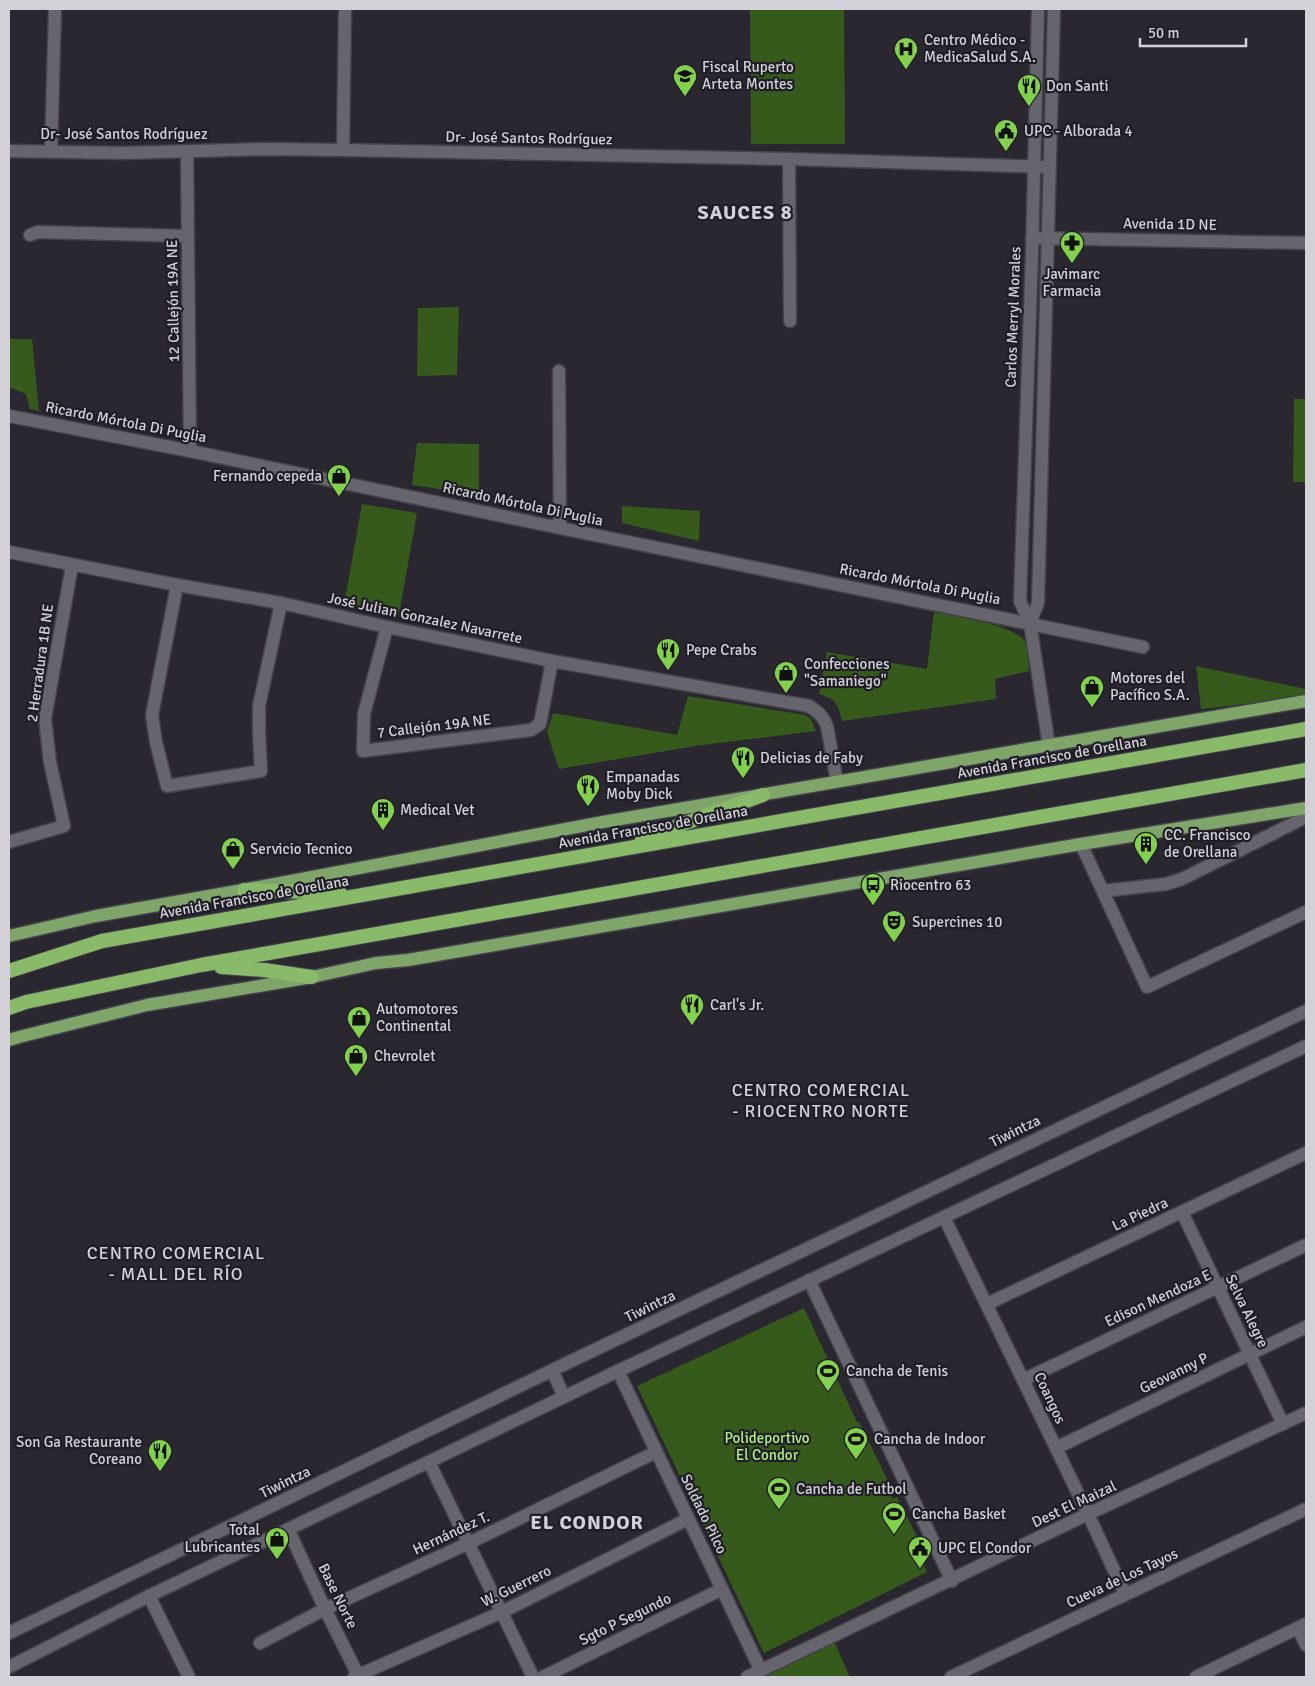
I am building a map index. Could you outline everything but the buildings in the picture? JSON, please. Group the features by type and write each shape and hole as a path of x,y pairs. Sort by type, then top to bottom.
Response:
{"highway":[{"name":"Avenida Francisco de Orellana","path":"9,971 102,942 360,894 1306,729"},
{"path":"9,1008 26,1002 201,965 1306,770"},
{"path":"608,852 763,795"},
{"path":"244,890 360,894"},
{"path":"201,965 264,970 312,977"}],"main road":[{"name":"Avenida Francisco de Orellana","path":"9,936 96,916 593,824 1306,701"},
{"path":"9,1040 147,1005 312,977 376,963 408,960 1081,844 1306,808"}],"street":[{"path":"51,152 55,9"},
{"path":"343,150 345,9"},
{"name":"Carlos Merryl Morales","path":"1038,9 1020,602 1030,623 1049,746"},
{"name":"Carlos Merryl Morales","path":"1030,623 1038,603 1054,9"},
{"name":"Dr- José Santos Rodríguez","path":"9,151 124,153 266,149 343,150 789,159 1049,167"},
{"name":"12 Callejón 19A NE","path":"187,151 190,451"},
{"path":"789,159 790,321"},
{"path":"30,235 38,232 188,236"},
{"name":"Avenida 1D NE","path":"1032,238 1306,243"},
{"path":"559,371 560,528"},
{"name":"Ricardo Mórtola Di Puglia","path":"9,416 190,451 1143,647"},
{"name":"José Julian Gonzalez Navarrete","path":"9,552 177,585 282,603 552,661 809,706 823,717 827,726 837,782"},
{"name":"2 Herradura 1B NE","path":"9,842 64,826 50,762 45,719 72,565"},
{"path":"177,585 152,715 156,742 167,786 261,771 259,706 282,603"},
{"name":"7 Callejón 19A NE","path":"387,627 364,714 362,751 531,730 540,724 552,661"},
{"path":"1102,891 1166,884 1182,879 1306,817"},
{"path":"1081,844 1148,987 1306,912"},
{"name":"Tiwintza","path":"9,1633 588,1353 1306,1011"},
{"path":"9,1667 288,1529 809,1280 1306,1046"},
{"name":"La Piedra","path":"987,1304 1306,1153"},
{"name":"Selva Alegre","path":"1182,1212 1283,1424"},
{"name":"Coangos","path":"944,1217 1125,1594"},
{"name":"Edison Mendoza E","path":"1023,1380 1306,1245"},
{"path":"809,1280 952,1581"},
{"name":"Geovanny P","path":"1056,1448 1306,1327"},
{"name":"Soldado Pilco","path":"618,1371 761,1671"},
{"path":"552,1372 564,1397"},
{"name":"Dest El Maizal","path":"747,1677 952,1581 1088,1514 1306,1413"},
{"name":"Hernández T.","path":"260,1643 325,1609 469,1544 656,1452"},
{"path":"429,1462 533,1677"},
{"name":"Cueva de Los Tayos","path":"954,1677 1306,1509"},
{"name":"W. Guerrero","path":"357,1677 502,1612 688,1519"},
{"name":"Base Norte","path":"288,1529 357,1677"},
{"name":"Sgto P Segundo","path":"543,1677 722,1589"},
{"path":"150,1596 187,1677"},
{"path":"1196,1677 1220,1672 1302,1626 1306,1645"},
{"path":"9,1671 12,1677"}],"green space":[{"path":"750,9 844,9 845,144 751,144"},
{"path":"459,307 457,375 417,376 418,308"},
{"path":"9,339 32,339 39,411 30,409 26,394 9,387"},
{"path":"1294,399 1306,399 1306,482 1293,482"},
{"path":"417,443 479,444 479,495 412,485"},
{"path":"362,504 417,513 399,615 344,605"},
{"path":"622,506 700,511 699,541 622,523"},
{"path":"934,612 984,622 1011,631 1026,643 1029,671 995,679 996,699 842,721 839,710 833,700 819,694 827,652 927,669"},
{"path":"1196,666 1306,689 1306,697 1201,709"},
{"path":"688,696 805,715 811,719 816,731 695,746 559,769 547,732 553,713 677,735"},
{"name":"Polideportivo El Condor","path":"804,1308 857,1422 859,1422 888,1481 885,1482 893,1499 897,1497 926,1555 921,1558 927,1572 764,1653 637,1386"},
{"path":"834,1641 850,1677 768,1677 766,1673"}],"place":[{"name":"Centro Médico - MedicaSalud S.A.","path":"906,70"},
{"name":"Fiscal Ruperto Arteta Montes","path":"685,97"},
{"name":"Don Santi","path":"1029,107"},
{"name":"UPC - Alborada 4","path":"1006,152"},
{"name":"Javimarc Farmacia","path":"1072,264"},
{"name":"Fernando cepeda","path":"339,497"},
{"name":"Pepe Crabs","path":"668,671"},
{"name":"Confecciones \"Samaniego\"","path":"786,694"},
{"name":"Motores del Pacífico S.A.","path":"1092,708"},
{"name":"Delicias de Faby","path":"743,779"},
{"name":"Empanadas Moby Dick","path":"588,807"},
{"name":"Medical Vet","path":"383,831"},
{"name":"CC. Francisco de Orellana","path":"1146,865"},
{"name":"Servicio Tecnico","path":"233,870"},
{"name":"Riocentro 63","path":"873,906"},
{"name":"Supercines 10","path":"894,943"},
{"name":"Carl's Jr.","path":"692,1026"},
{"name":"Automotores Continental","path":"359,1039"},
{"name":"Chevrolet","path":"356,1077"},
{"name":"Cancha de Tenis","path":"828,1392"},
{"name":"Cancha de Indoor","path":"856,1460"},
{"name":"Son Ga Restaurante Coreano","path":"160,1472"},
{"name":"Cancha de Futbol","path":"779,1510"},
{"name":"Cancha Basket","path":"894,1535"},
{"name":"Total Lubricantes","path":"277,1560"},
{"name":"UPC El Condor","path":"920,1569"}],"district":[{"name":"SAUCES 8","path":"745,212"},
{"name":"CENTRO COMERCIAL - RIOCENTRO NORTE","path":"821,1100"},
{"name":"CENTRO COMERCIAL - MALL DEL RÍO","path":"176,1263"},
{"name":"EL CONDOR","path":"587,1522"}]}
